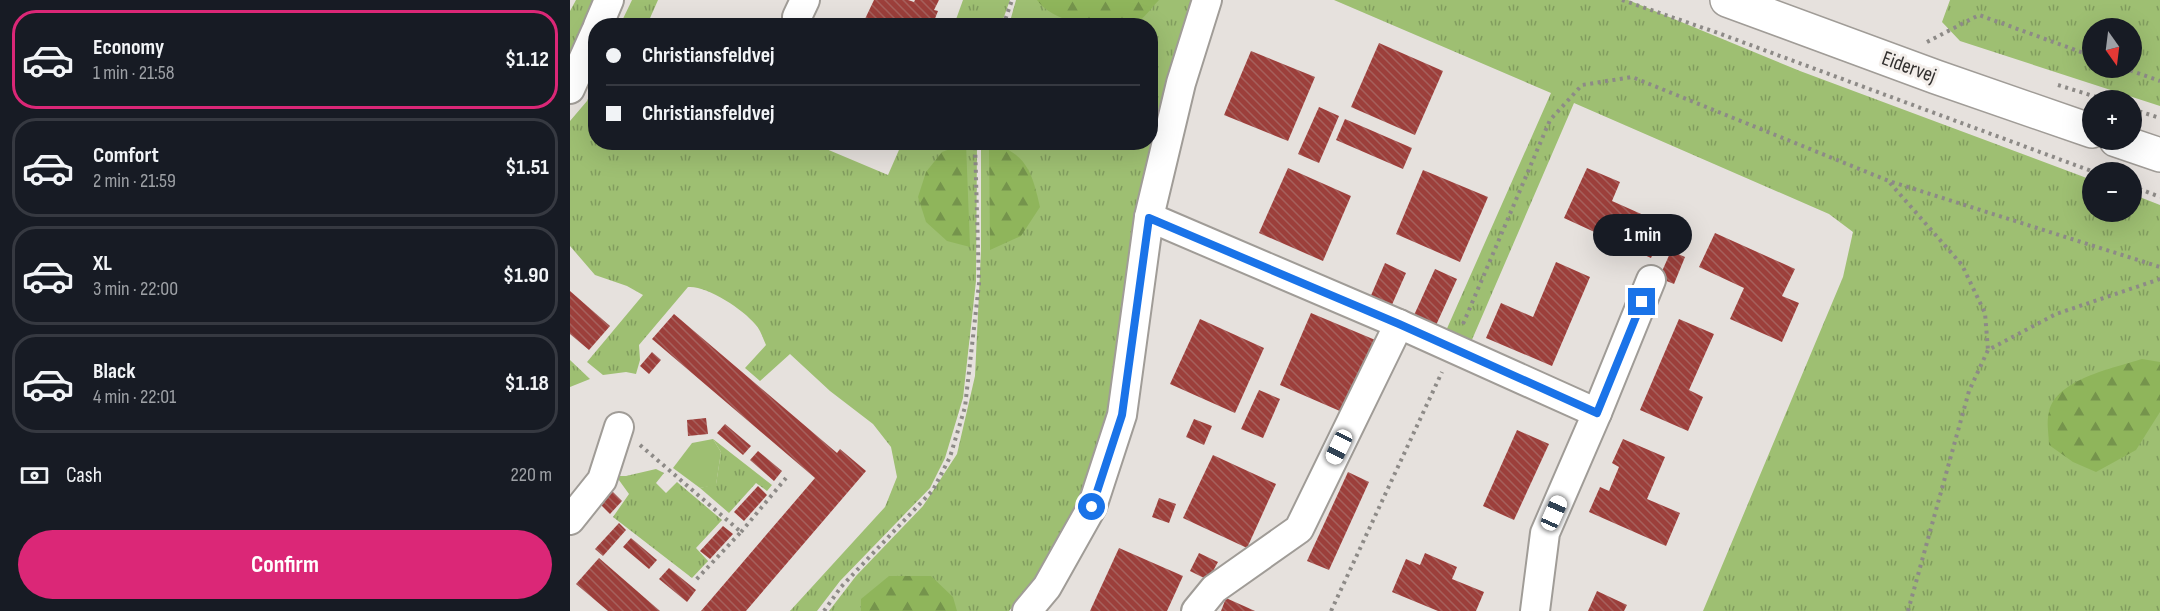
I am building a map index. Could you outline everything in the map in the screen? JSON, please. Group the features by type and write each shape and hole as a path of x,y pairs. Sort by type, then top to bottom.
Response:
{"street":[{"path":"601,18 609,0"},
{"path":"1027,611 1047,587 1092,507 1122,415 1149,218 1181,83 1207,0"},
{"name":"Eidervej","path":"1729,0 1936,77 2082,128"},
{"path":"570,89 588,49"},
{"path":"2142,149 2160,155"},
{"path":"1149,218 1399,324 1597,413"},
{"path":"1535,611 1545,532 1651,280"},
{"path":"1196,611 1214,589 1299,529 1399,324"},
{"path":"570,520 602,480 619,427"}],"path":[{"path":"1006,18 1012,0"},
{"path":"1622,0 1740,41 2082,168"},
{"path":"1926,43 1979,15 2082,52"},
{"path":"2142,75 2160,81"},
{"path":"2142,112 2160,118"},
{"path":"824,611 841,587 933,490 950,457 965,407 979,284 975,150"},
{"path":"1888,181 1962,266 1985,313 1988,350 1969,391 1908,611"},
{"path":"2142,190 2160,197"},
{"path":"1988,350 2056,314 2160,279"},
{"path":"619,427 741,532"},
{"path":"694,582 741,532 786,478"}],"green space":[{"path":"576,0 598,0 590,18 588,18 570,64 570,11"},
{"path":"632,0 658,0 650,18 623,18"},
{"path":"963,0 1010,0 1004,18 957,18"},
{"path":"1016,0 1195,0 1115,394 1086,492 1035,581 1009,611 829,611 856,576 923,506 957,454 975,376 981,251 981,150 1158,150 1158,18 1011,18"},
{"path":"1037,0 1159,0 1142,18 1063,18 1045,8"},
{"path":"1334,0 1628,0 1800,71 2082,176 2082,222 2142,222 2142,198 2160,205 2160,611 1703,611 1843,277 1853,232 1829,214 1574,103 1471,342 1445,333 1551,93"},
{"path":"1950,0 2160,0 2160,106 2142,100 2142,90 2111,90 1960,41 1942,22"},
{"path":"588,99 588,150 829,150 888,175 899,150 977,150 976,281 963,398 945,458 930,488 840,581 817,611 790,611 885,507 897,477 891,447 873,424 830,391 790,354 760,381 745,368 766,345 758,328 733,305 696,287 688,287 639,345 640,360 636,374 626,372 603,375 587,362 643,295 627,286 595,275 570,246 570,121"},
{"path":"966,150 970,247 947,241 926,222 918,197 926,172 942,152"},
{"path":"989,150 1008,150 1020,158 1026,166 1040,207 1021,236 990,250"},
{"path":"2142,359 2160,362 2160,412 2136,450 2096,472 2073,462 2049,445 2049,412 2054,401 2063,391 2088,376"},
{"path":"570,360 590,379 570,387"},
{"path":"713,439 772,485 767,491 756,483 729,513 700,488 716,484 721,452"},
{"path":"713,439 721,452 716,485 700,488 673,468 692,443"},
{"path":"656,469 664,473 656,483 666,493 677,482 722,520 696,548 708,561 692,578 613,517 629,494 616,476"},
{"path":"889,576 931,576 953,597 957,611 861,611 861,599"}],"building":[{"path":"874,0 914,2 915,0 939,0 934,10 938,11 935,18 865,18"},
{"path":"1379,43 1443,71 1415,135 1351,107"},
{"path":"1251,51 1315,77 1288,141 1224,115"},
{"path":"1319,107 1339,116 1319,163 1298,154"},
{"path":"1345,119 1412,148 1403,169 1336,140"},
{"path":"1288,168 1351,196 1323,261 1259,233"},
{"path":"1587,168 1620,182 1612,201 1666,225 1651,258 1564,218"},
{"path":"1423,170 1488,197 1460,262 1396,234"},
{"path":"1715,233 1795,269 1782,296 1799,303 1782,342 1730,319 1744,288 1699,267"},
{"path":"1671,251 1685,257 1674,284 1659,278"},
{"path":"1556,262 1590,277 1552,366 1486,338 1501,303 1533,317"},
{"path":"1385,263 1406,273 1387,316 1366,307"},
{"path":"1435,269 1457,279 1432,334 1410,324"},
{"path":"570,291 610,326 589,350 570,334"},
{"path":"1311,313 1380,342 1349,415 1280,385"},
{"path":"674,314 837,453 840,449 866,471 746,611 701,611 815,478 652,339"},
{"path":"1200,319 1264,348 1235,413 1170,384"},
{"path":"1679,319 1714,334 1689,390 1703,397 1688,431 1640,410"},
{"path":"652,352 661,360 649,374 640,366"},
{"path":"1259,390 1280,399 1263,438 1241,429"},
{"path":"706,418 708,434 688,436 687,420"},
{"path":"1194,419 1212,426 1204,445 1186,437"},
{"path":"725,424 751,446 743,455 717,433"},
{"path":"1517,430 1549,444 1514,520 1483,506"},
{"path":"1623,439 1665,457 1647,499 1680,513 1666,546 1589,512 1600,487 1609,491 1619,467 1612,463"},
{"path":"758,451 782,471 774,481 750,460"},
{"path":"1213,455 1276,484 1247,548 1183,518"},
{"path":"1348,472 1369,482 1329,570 1307,561"},
{"path":"758,486 767,495 744,521 734,512"},
{"path":"609,488 622,501 610,514 597,501"},
{"path":"1159,498 1176,504 1169,523 1152,517"},
{"path":"619,523 626,530 603,556 595,549"},
{"path":"723,526 733,534 710,559 700,551"},
{"path":"631,538 657,560 649,569 623,547"},
{"path":"1119,548 1183,576 1167,611 1090,611"},
{"path":"1199,553 1218,562 1208,580 1190,571"},
{"path":"1425,553 1457,567 1452,579 1484,592 1476,611 1438,611 1392,592 1406,559 1420,565"},
{"path":"599,558 660,611 608,611 576,584"},
{"path":"669,568 696,590 687,602 659,579"},
{"path":"1597,591 1627,605 1624,611 1588,611"},
{"path":"1226,598 1255,611 1221,611"}],"route":[{"path":"1092,507 1122,415 1149,218 1399,324 1597,413 1642,302"}]}
